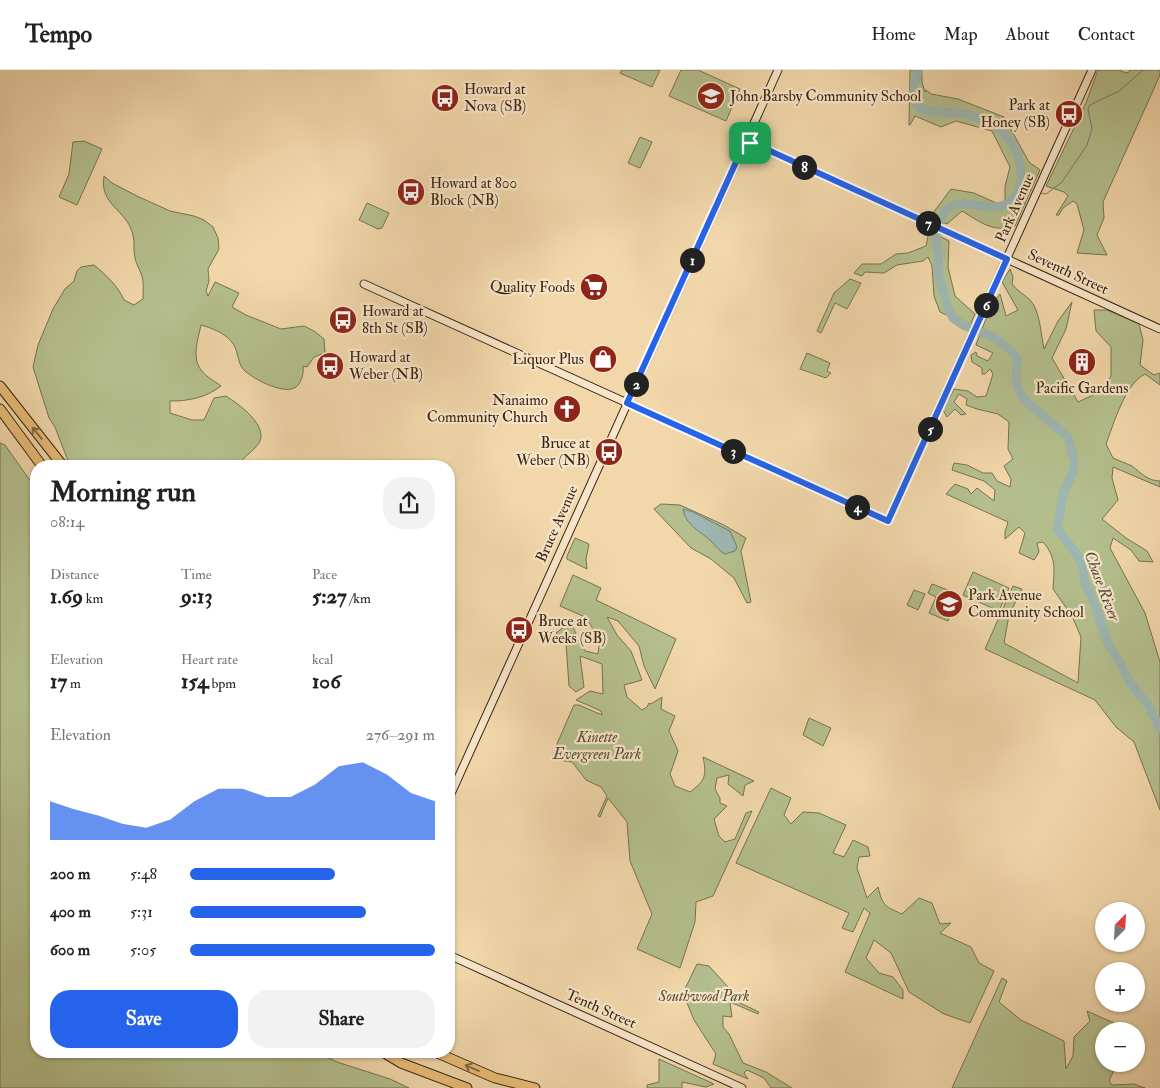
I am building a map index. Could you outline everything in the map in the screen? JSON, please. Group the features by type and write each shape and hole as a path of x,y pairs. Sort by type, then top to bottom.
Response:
{"highway":[{"path":"0,386 59,460"},
{"path":"0,409 38,460"},
{"path":"393,1058 401,1063 467,1088"},
{"path":"449,1058 496,1078 535,1088"}],"street":[{"name":"Bruce Avenue","path":"455,785 778,70"},
{"name":"Park Avenue","path":"627,403 888,521 1092,70"},
{"name":"Seventh Street","path":"746,140 1160,329"},
{"path":"364,284 627,403"},
{"name":"Tenth Street","path":"455,958 742,1088"}],"green space":[{"path":"622,70 660,70 652,87 620,73"},
{"path":"681,70 698,70 740,89 726,121 669,96"},
{"path":"910,70 922,70 922,82 925,92 926,90 931,94 958,99 1004,117 1029,162 1040,170 1015,226 1007,228 993,227 962,211 947,224 930,217 951,189 974,193 1005,207 1005,186 1010,167 992,131 956,121 941,127 915,116 909,125"},
{"path":"1098,70 1119,70 1126,73 1130,70 1160,70 1160,75 1103,202 1104,218 1097,235 1107,255 1077,253 1084,230 1077,204 1073,201 1063,208 1059,215 1056,215 1068,196 1064,192 1046,186 1086,103"},
{"path":"640,137 652,142 640,168 628,163"},
{"path":"84,141 102,149 77,205 59,197 69,174 73,142"},
{"path":"104,176 112,183 137,196 170,211 204,220 213,227 218,238 219,249 208,269 209,281 206,291 208,296 215,282 239,293 232,307 246,315 281,329 304,326 324,339 325,353 314,357 307,367 303,366 302,379 298,385 287,389 270,386 254,378 241,366 231,341 217,331 201,325 196,349 197,361 204,373 221,386 197,398 170,401 170,413 192,420 204,420 214,398 226,396 251,416 260,430 259,443 242,460 68,460 55,427 49,418 33,367 38,345 53,309 65,289 74,281 77,271 81,267 94,265 115,285 124,300 134,305 143,299 143,279 135,258 134,240 130,226 109,201 104,186"},
{"path":"367,203 389,213 382,228 378,229 359,220"},
{"path":"929,231 949,241 948,267 955,296 975,314 970,325 940,312 934,296 932,266 928,257 923,261 897,265 884,273 865,272 862,276 854,273 862,264 881,264 896,254 908,253 926,246"},
{"path":"1010,269 1013,277 1012,284 1030,300 1036,310 1044,349 1058,321 1072,302 1066,329 1052,358 1078,402 1100,392 1111,376 1111,347 1096,331 1094,310 1107,310 1139,324 1143,340 1140,365 1154,375 1160,373 1160,385 1145,374 1132,386 1121,405 1106,444 1113,458 1132,466 1148,478 1160,481 1160,487 1113,467 1112,478 1118,500 1102,519 1126,538 1147,551 1153,562 1139,561 1131,550 1113,538 1110,548 1145,613 1160,662 1160,810 1134,742 1116,727 1095,700 985,649 1013,586 1022,589 1009,615 1004,643 1078,683 1081,637 1072,616 1053,589 1054,564 1051,553 1043,542 1037,543 1039,552 1034,560 1019,553 1025,533 1019,527 1005,539 1008,522 946,494 955,484 968,489 971,494 977,488 994,501 995,490 984,481 952,470 954,463 967,465 983,473 992,473 997,481 1010,487 1011,479 1004,466 1013,459 1008,449 1009,422 998,414 966,405 967,399 959,394 954,402 966,414 961,415 955,409 947,417 943,410 954,389 968,391 977,397 986,396 993,374 990,369 985,374 982,374 982,368 972,362 971,355 976,352 977,356 988,361 993,353 976,345 991,305 1000,294 1006,316 1018,310 1002,282"},
{"path":"850,279 861,283 847,309 835,303 821,333 817,331 834,293"},
{"path":"807,353 830,363 827,371 831,373 826,378 800,369"},
{"path":"0,443 5,445 30,480 30,1058 329,1058 390,1079 409,1088 0,1088"},
{"path":"661,504 680,505 724,525 746,538 741,551 751,602 747,603 734,578 711,559 691,548 654,509"},
{"path":"575,538 589,544 586,559 587,569 567,559"},
{"path":"973,572 1009,588 999,611 963,595"},
{"name":"Kinette Evergreen Park","path":"573,575 601,588 596,600 676,639 655,689 644,666 639,646 618,621 607,617 617,635 631,651 642,680 624,685 627,697 642,710 649,703 651,704 662,697 661,709 675,716 669,731 678,751 670,774 675,786 690,792 699,785 705,774 703,757 754,781 745,785 743,796 728,784 729,775 717,778 715,789 720,798 720,803 727,806 714,819 719,836 725,842 735,839 746,813 752,811 713,896 696,902 695,922 680,968 637,949 652,914 630,861 627,822 608,798 600,817 598,816 607,796 601,787 586,780 572,762 552,759 574,705 579,705 602,715 601,711 576,700 590,691 603,694 602,664 580,656 584,687 576,692 569,686 566,643 556,633 570,622 576,633 568,636 580,642 585,651 598,654 600,639 585,617 560,606"},
{"path":"932,584 953,592 950,599 956,602 948,621 929,613 936,597 928,593"},
{"path":"914,590 925,594 918,610 907,605"},
{"path":"809,718 831,728 823,746 803,735"},
{"path":"771,788 791,798 784,815 791,824 803,812 819,813 846,825 833,853 844,857 853,840 868,847 870,856 859,857 857,868 867,898 878,887 885,905 902,914 919,898 932,903 940,924 951,923 940,933 971,947 979,963 994,971 970,1023 944,1014 909,992 891,953 874,940 866,958 879,973 893,977 903,990 903,999 845,972 870,913 864,908 853,932 842,928 849,913 736,863"},
{"name":"Southwood Park","path":"697,964 709,966 728,987 730,998 759,1012 758,1014 730,1002 732,1017 723,1016 723,1027 729,1034 743,1063 766,1072 792,1088 771,1088 764,1078 747,1070 744,1073 748,1079 713,1064 716,1054 694,1020 683,993"},
{"path":"1002,978 1007,981 999,1002 1021,1020 1064,1041 1066,1069 1073,1056 1074,1037 1090,1021 1087,1011 1112,1022 1095,1022 1095,1072 1113,1072 1109,1081 1112,1085 1134,1084 1145,1088 952,1088"},
{"path":"659,1059 714,1084 706,1087 682,1082 682,1088 647,1088 647,1085 659,1082"}],"water":[{"path":"683,509 693,512 730,531 737,547 735,551 725,554 721,551 690,524"}],"waterway":[{"name":"Chase River","path":"918,70 914,99 919,107 931,111 979,118 1009,139 1020,162 1020,188 1015,198 1009,203 996,207 958,204 946,210 939,224 936,238 938,273 948,308 953,318 963,325 994,337 1011,351 1017,358 1016,382 1023,399 1067,436 1074,461 1073,473 1064,491 1057,528 1078,556 1085,583 1095,605 1108,644 1130,683 1147,703 1160,729"},
{"path":"1040,193 1046,194 1062,182 1087,145 1092,129 1088,109 1090,105 1119,91 1143,70"},
{"path":"1020,186 1031,190"}],"place":[{"name":"John Barsby Community School","path":"711,96"},
{"name":"Howard at Nova (SB)","path":"445,98"},
{"name":"Park at Honey (SB)","path":"1069,114"},
{"name":"Howard at 800 Block (NB)","path":"411,192"},
{"name":"Quality Foods","path":"594,287"},
{"name":"Howard at 8th St (SB)","path":"343,320"},
{"name":"Liquor Plus","path":"603,359"},
{"name":"Pacific Gardens","path":"1082,362"},
{"name":"Howard at Weber (NB)","path":"330,366"},
{"name":"Nanaimo Community Church","path":"567,409"},
{"name":"Bruce at Weber (NB)","path":"609,452"},
{"name":"Park Avenue Community School","path":"949,604"},
{"name":"Bruce at Weeks (SB)","path":"519,630"}],"route":[{"path":"746,140 750,143 1007,259 888,521 627,403 746,140"}]}
